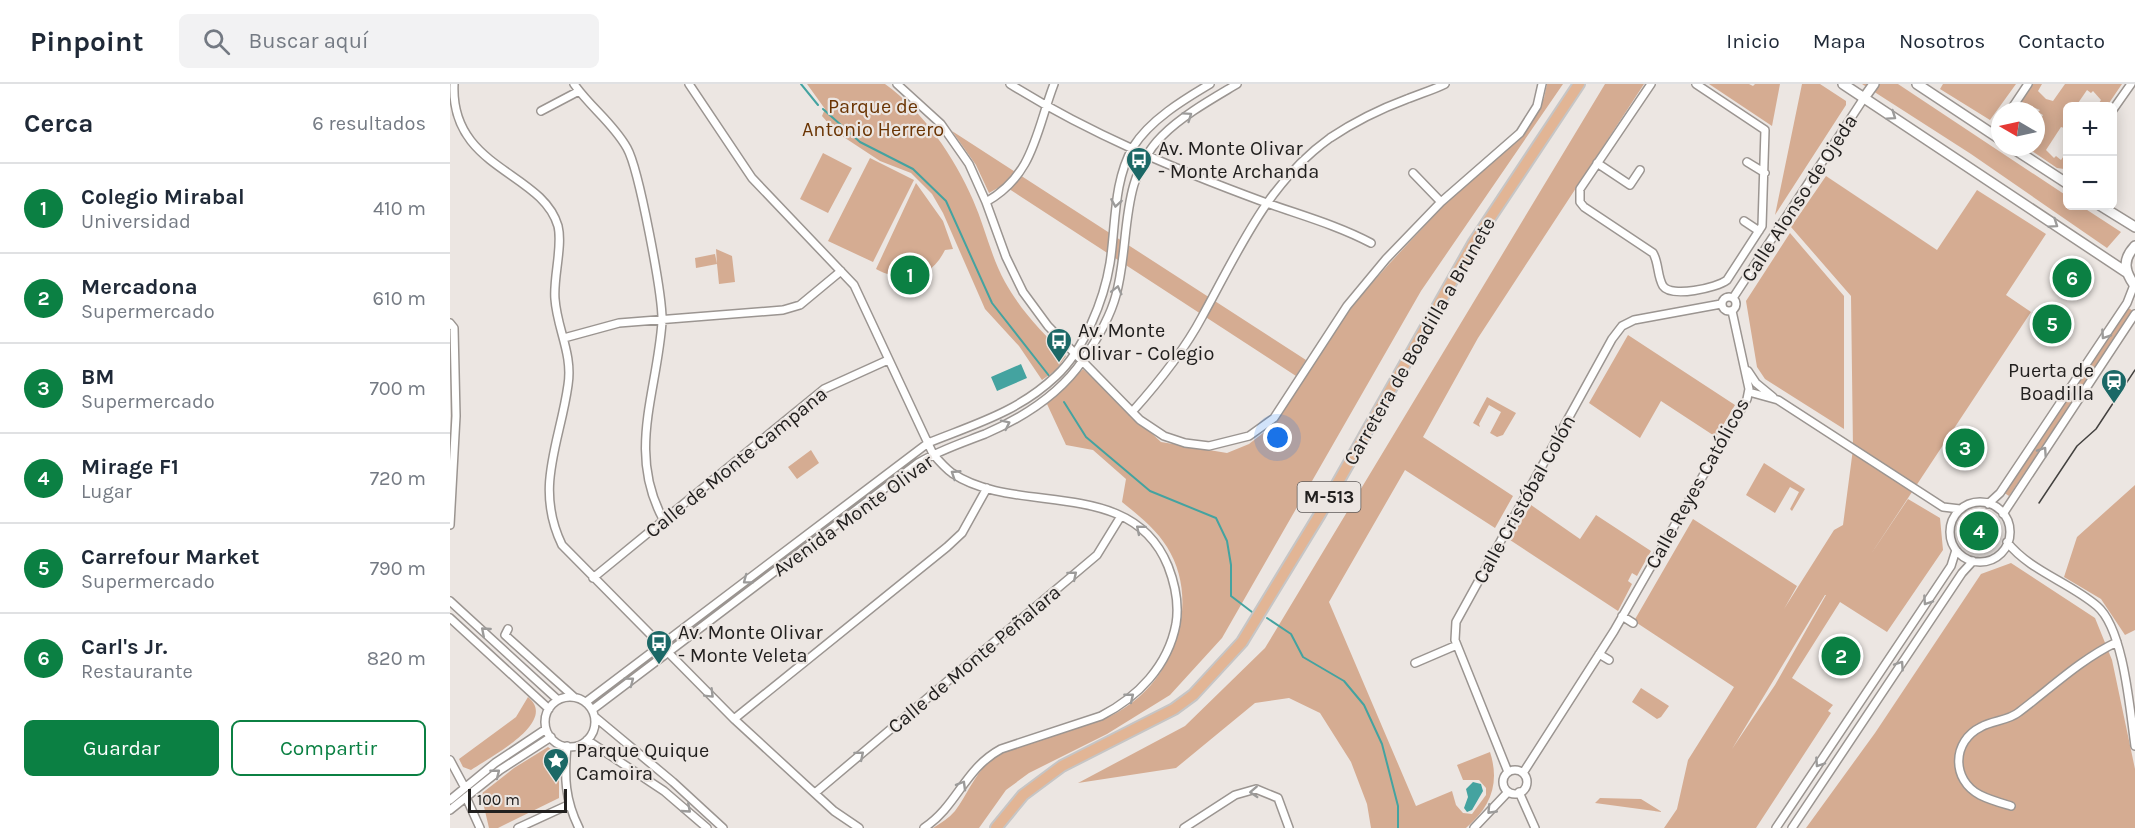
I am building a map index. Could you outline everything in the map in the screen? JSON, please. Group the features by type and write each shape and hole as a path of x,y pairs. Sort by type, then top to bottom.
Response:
{"main road":[{"name":"Carretera de Boadilla a Brunete","path":"996,828 1023,795 1062,766 1174,709 1193,695 1242,642 1309,532 1446,288 1579,84"}],"street":[{"path":"454,84 451,99 455,120 465,141 494,168 546,206 558,227 555,302 569,360 568,385 558,425 548,500 552,524 562,545 734,718 834,811 859,828"},
{"path":"574,84 616,131 628,150 638,181 662,320 644,459 655,504 663,519"},
{"path":"688,84 752,178 854,285 933,454 950,472 987,488 1083,504 1121,516 1142,529 1158,547 1172,575 1177,616 1173,640 1163,662 1144,685 1115,709 1081,724 1001,749 989,755 973,769 948,809 924,828"},
{"path":"897,84 941,124 969,164 986,202 995,233 1023,292 1048,326 1132,412 1164,436 1185,443 1209,446 1249,436 1274,418 1347,306 1386,259 1441,202 1520,133 1537,106 1542,84"},
{"path":"1010,84 1046,105 1147,156 1266,203 1348,231 1371,243"},
{"path":"986,202 1003,192 1020,174 1036,143 1054,84"},
{"name":"Avenida Monte Olivar","path":"586,702 928,443 1013,409 1058,374 1088,331 1105,289 1117,197 1133,148 1153,124 1185,98 1210,84"},
{"name":"Avenida Monte Olivar","path":"593,714 669,653 933,454 1020,417 1058,388 1082,362 1103,328 1115,297 1130,197 1147,156 1162,136 1178,123 1237,84"},
{"path":"1132,412 1154,388 1201,320 1245,236 1266,203 1293,169 1330,139 1364,117 1445,84"},
{"path":"1651,84 1580,189 1580,202 1653,253 1662,283 1666,289 1678,292 1723,283 1762,226 1765,130 1696,84"},
{"path":"1843,84 2126,272 2135,286 2127,303 2000,492 1988,504"},
{"path":"1862,96 1866,84"},
{"path":"1862,96 1874,84"},
{"path":"1917,84 1991,133"},
{"path":"2016,102 2028,84"},
{"path":"2117,104 2131,84"},
{"path":"542,111 579,91"},
{"name":"Calle Alonso de Ojeda","path":"1733,298 1862,96"},
{"path":"2026,156 2063,180"},
{"path":"1747,162 1765,173"},
{"path":"1597,163 1630,184 1640,171"},
{"path":"1413,173 1441,202"},
{"path":"2107,210 2135,227"},
{"path":"1744,221 1759,231"},
{"path":"2126,272 2126,258 2135,246"},
{"path":"1741,259 1753,267"},
{"path":"564,338 619,323 783,310 800,305 842,271"},
{"path":"1725,297 1733,298 1736,304 1732,311 1725,310 1721,304 1725,297"},
{"name":"Calle Cristóbal Colón","path":"1508,772 1456,645 1456,622 1612,339 1622,326 1635,321 1721,304"},
{"name":"Calle Reyes Católicos","path":"1523,773 1622,616 1742,408 1749,390 1732,311"},
{"path":"2003,514 2135,314"},
{"path":"450,323 454,328 450,525"},
{"name":"Calle de Monte Campana","path":"593,578 824,389 888,360"},
{"path":"1745,365 1764,393"},
{"path":"1749,390 1764,393 1778,400 1943,507 1960,509 1971,504 1988,504 2003,514 2009,528 2007,542 2001,552 1991,559 1973,561 1956,550 1950,537 1951,523 1960,509"},
{"path":"1742,408 1764,393"},
{"path":"734,718 947,547 962,533 987,488"},
{"path":"1943,507 1951,523"},
{"name":"Calle de Monte Peñalara","path":"815,793 1097,555 1121,516"},
{"path":"803,538 809,546"},
{"path":"2007,542 2022,558 2096,605 2110,624 2117,642 2135,746"},
{"path":"789,548 796,556"},
{"path":"1776,828 1951,566 1956,550"},
{"path":"2001,552 2022,558"},
{"path":"1792,828 1949,592 1973,561"},
{"path":"450,601 513,656 558,700"},
{"path":"1622,616 1633,622"},
{"path":"450,618 549,709"},
{"path":"508,630 506,635 574,697 586,702 593,714 723,828"},
{"path":"2011,806 1980,795 1969,787 1960,776 1959,747 1967,736 1982,726 2016,715 2097,652 2117,642"},
{"path":"1415,663 1456,645"},
{"path":"1599,654 1609,660"},
{"path":"504,666 513,656"},
{"path":"574,697 558,700 549,709 546,729 551,737 567,746 574,746 587,740 592,733 593,714"},
{"path":"450,800 495,763 546,729"},
{"path":"450,810 500,770 551,737"},
{"path":"587,740 664,791 707,828"},
{"path":"567,746 564,787 568,805 579,828"},
{"path":"450,760 465,788"},
{"path":"1474,828 1508,792 1519,792 1526,784 1523,773 1516,770 1508,772 1503,782 1508,792"},
{"path":"1185,828 1235,795 1256,789 1278,798 1289,828"},
{"path":"1519,792 1535,828"},
{"path":"466,797 480,828"},
{"path":"518,828 568,805"}],"green space":[{"name":"Parque de Antonio Herrero","path":"807,84 885,84 925,121 966,184 996,262 1011,293 1033,321 1066,356 1056,370 1042,380 1019,346 985,309 943,213 932,194 911,173 880,161 836,132 822,116 825,109"},
{"path":"1547,84 1563,84 1421,291 1222,638 1170,695 1107,734 1029,773 1006,790 979,828 933,828 955,811 981,771 994,757 1017,746 1104,719 1138,698 1154,681 1177,639 1182,616 1182,592 1177,569 1167,547 1152,528 1122,502 1126,479 1093,450 1066,445 1047,404 1083,369 1161,442 1227,453 1249,444 1276,423 1348,310 1444,205 1532,122 1544,98"},
{"path":"1605,84 1644,84 1478,338 1423,437 1513,496 1495,528 1405,470 1329,602 1416,806 1452,791 1456,805 1463,813 1472,814 1486,795 1486,788 1479,780 1463,780 1457,765 1490,752 1493,763 1493,784 1482,812 1466,828 1371,828 1367,804 1351,762 1320,713 1289,698 1255,703 1176,768 1078,783 1185,726 1265,648"},
{"path":"1709,84 1749,84 1753,86 1755,84 1780,84 1772,126"},
{"path":"1802,84 1820,84 1846,101 1846,105 1775,215"},
{"path":"1862,84 1898,84 1991,146 1991,156 2007,156 2063,193 2063,210 2087,210 2121,232 2107,248 1971,154"},
{"path":"1943,84 2016,84 2003,102 1991,102 1990,120 1940,89"},
{"path":"2033,84 2042,84 2038,91 2046,99 2053,101 2065,84 2122,84 2110,102 2100,102 2101,100 2093,91 2091,93 2087,90 2079,102 2063,102 2063,128 2061,127 2046,150 2054,158 2056,156 2061,160 2063,157 2063,169 2057,168 2039,156 2045,156 2045,102 2021,102"},
{"path":"952,131 1306,360 1296,376 1003,185 989,193 976,165"},
{"path":"823,153 852,168 828,213 800,199"},
{"path":"870,158 914,180 873,262 828,241"},
{"path":"1826,176 1937,250 1977,190 2046,234 2006,295 2031,312 1871,554 1908,499 1940,518 1943,550 1887,632 1840,602 1792,678 1833,705 1828,711 1831,713 1756,828 1664,828 1677,809 1688,760 1734,687 1634,621 1693,519 1797,586 1784,609 1834,530 1843,525 1853,449 1851,296 1791,227","holes":["1826,595 1775,685 1732,749"]},
{"path":"916,183 943,221 953,249 945,250 932,268 924,273 896,277 876,269"},
{"path":"1790,233 1844,296 1844,429 1765,379 1757,367 1746,301"},
{"path":"716,249 732,256 735,282 719,284"},
{"path":"715,254 717,264 696,268 695,258"},
{"path":"2127,307 2133,311 2009,496 2003,492"},
{"path":"1628,335 1735,405 1716,437 1661,401 1640,438 1589,403"},
{"path":"1487,397 1516,413 1503,435 1497,437 1490,433 1501,412 1489,405 1479,424 1480,427 1473,423"},
{"path":"811,450 819,463 797,479 788,467"},
{"path":"1764,463 1805,489 1792,511 1790,509 1799,492 1790,487 1775,513 1746,495"},
{"path":"2135,485 2135,630 2125,635 2101,599 2064,577 2077,537"},
{"path":"1531,505 1580,539 1596,515 1651,551 1637,576 1632,573 1628,581 1632,584 1618,611 1510,540"},
{"path":"2011,563 2095,618 2112,660 2135,769 2135,828 1806,828 1875,733 1981,574"},
{"path":"1641,688 1669,706 1661,717 1657,719 1632,702"},
{"path":"528,697 535,707 535,717 529,728 506,748 471,770 463,767 459,759 516,717"},
{"path":"548,747 559,755 559,798 498,828 489,828 481,794 514,768"},
{"path":"1600,798 1641,799 1662,812 1595,803"}],"water":[{"path":"1021,364 1027,378 997,391 991,377"},
{"path":"1473,782 1481,784 1483,791 1472,810 1467,812 1464,808 1468,797 1466,789"}],"waterway":[{"path":"801,84 818,105"},
{"path":"823,109 860,142 913,169 946,201 992,303 1050,377"},
{"path":"1064,402 1086,437 1150,491 1216,518 1227,541 1231,565 1231,596 1252,612"},
{"path":"1267,618 1291,634 1303,657 1344,681 1364,705 1382,744 1398,806 1398,828"}],"tram line":[{"path":"2039,503 2077,446 2096,429 2135,370"}],"place":[{"name":"Av. Monte Olivar - Monte Archanda","path":"1139,183"},
{"name":"Colegio Mirabal","path":"910,275"},
{"name":"Carl's Jr.","path":"2072,278"},
{"name":"Carrefour Market","path":"2052,324"},
{"name":"Av. Monte Olivar - Colegio","path":"1059,364"},
{"name":"Puerta de Boadilla","path":"2114,405"},
{"name":"BM","path":"1965,448"},
{"name":"Mirage F1","path":"1979,531"},
{"name":"Mercadona","path":"1841,656"},
{"name":"Av. Monte Olivar - Monte Veleta","path":"659,666"},
{"name":"Parque Quique Camoira","path":"556,784"}]}
